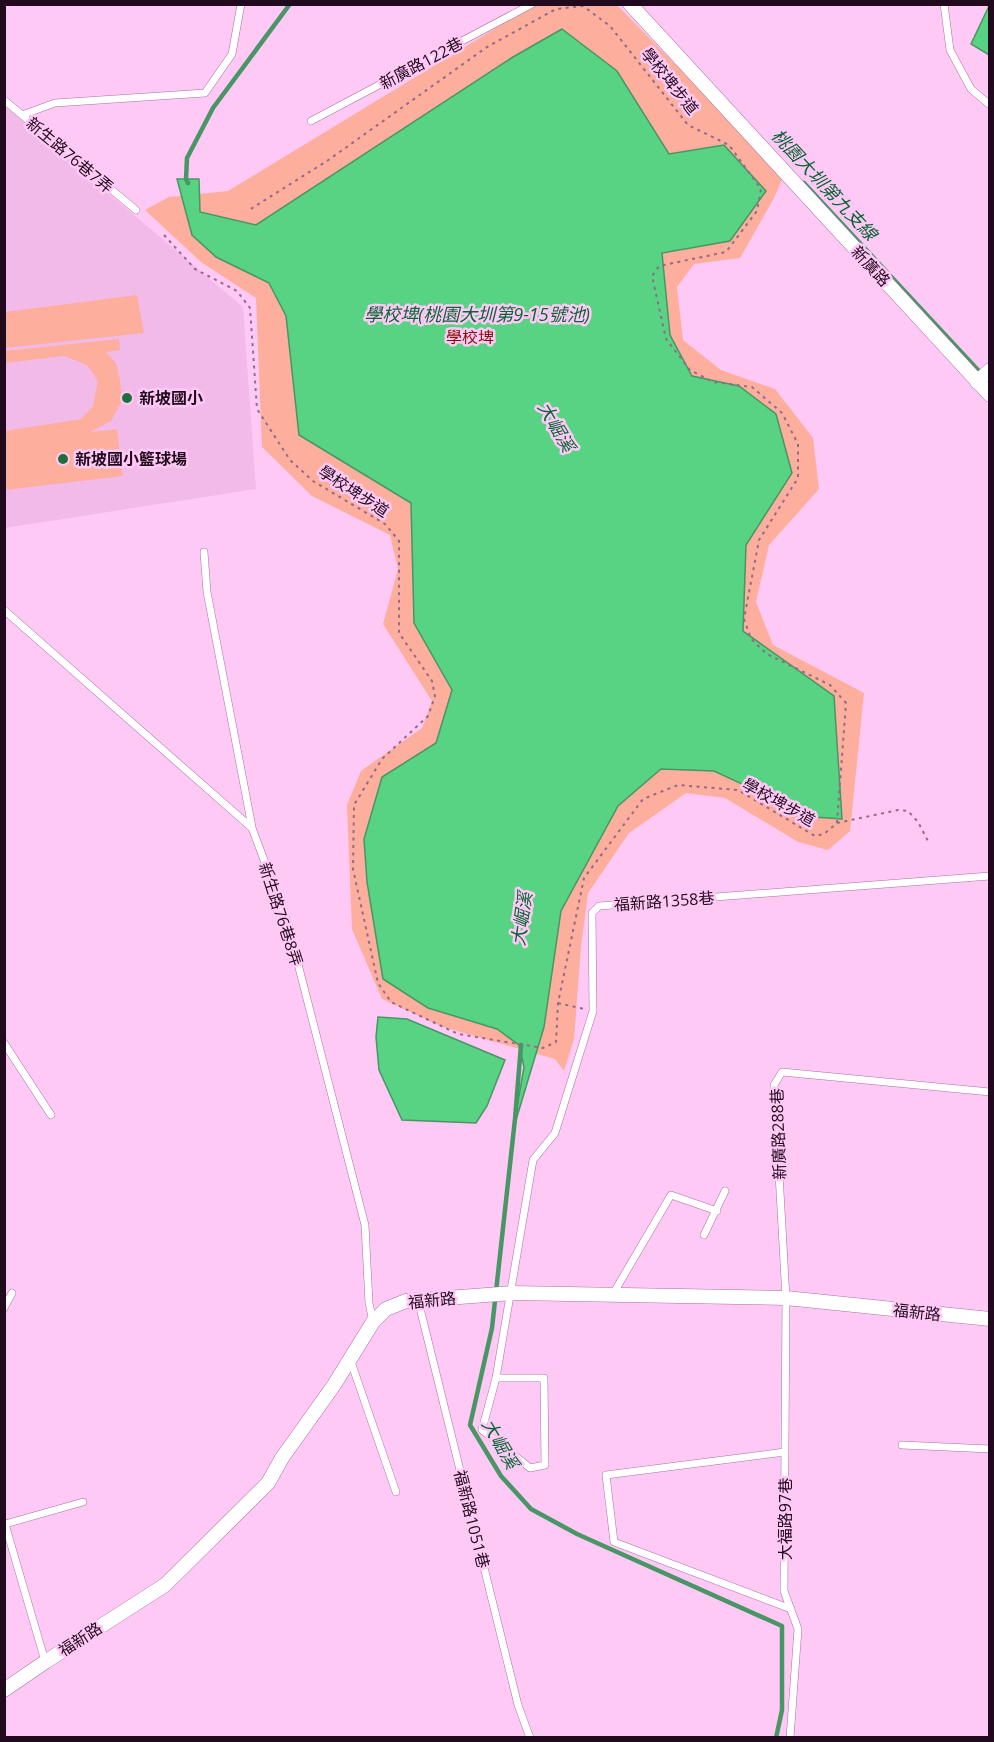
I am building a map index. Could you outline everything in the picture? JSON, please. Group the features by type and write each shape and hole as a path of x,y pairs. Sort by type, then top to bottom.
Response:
{"street":[{"name":"新廣路","path":"630,4 990,395"},
{"path":"976,382 990,370"},
{"name":"福新路","path":"4,1690 165,1585 268,1483 282,1458 373,1322 386,1309 406,1301 512,1293 786,1298 990,1319"}],"lane":[{"path":"22,115 55,103 205,93 232,54 241,4"},
{"name":"新廣路122巷","path":"311,121 532,4"},
{"path":"944,4 950,50 971,89 990,105"},
{"name":"新生路76巷7弄","path":"4,100 136,210"},
{"path":"204,552 207,592 252,828"},
{"name":"新生路76巷8弄","path":"4,610 252,828 287,921 365,1226 369,1303 373,1322"},
{"name":"福新路1358巷","path":"496,1378 544,1378 545,1465 530,1468 482,1430 496,1378 533,1160 555,1133 592,1011 592,914 599,906 990,876"},
{"path":"4,1043 51,1115"},
{"name":"新廣路288巷","path":"786,1298 774,1085 782,1072 990,1092"},
{"path":"704,1235 717,1211 724,1191"},
{"path":"613,1294 671,1195 717,1211"},
{"path":"4,1308 12,1293"},
{"name":"大福路97巷","path":"786,1298 784,1592 798,1629 790,1737"},
{"name":"福新路1051巷","path":"418,1300 518,1705 530,1737"},
{"path":"350,1359 396,1492"},
{"path":"902,1444 990,1449"},
{"path":"785,1452 606,1475 614,1542 791,1609"},
{"path":"45,1662 4,1524 83,1502"}],"path":[{"name":"學校埤步道","path":"164,234 195,269 237,291 250,308 257,409 290,460 313,481 385,524 399,541 399,633 432,681 435,696 428,716 382,759 354,806 353,869 378,984 391,1002 458,1034 543,1048 556,1042 558,1002 584,878 643,799 678,785 738,790 814,836 824,834 837,823 846,703 830,685 767,654 751,639 744,619 759,540 798,478 798,444 782,413 752,387 713,382 690,370 666,339 652,276 659,266 726,252 757,211 761,189 729,146 688,124 610,26 584,5 556,9 487,47 327,161 249,210"},
{"path":"837,823 898,810 908,810 918,822 927,841"},
{"path":"558,1002 592,1011"}],"shaded area":[{"name":"新坡國小","path":"4,108 7,108 243,307 256,489 5,528"}],"green space":[{"name":"學校埤(桃園大圳第9-15號池)","path":"614,4 784,175 774,198 740,258 694,264 677,287 683,340 721,370 775,389 813,438 819,489 769,545 756,602 773,645 864,693 850,831 828,850 798,842 725,798 686,793 629,833 588,893 581,946 574,1039 564,1071 555,1059 443,1027 382,999 352,929 347,805 361,771 422,728 432,701 383,624 398,569 390,535 312,496 262,447 256,298 201,262 145,210 169,197 228,191 534,5"},
{"path":"137,295 144,333 5,348 5,312"},
{"path":"119,339 120,350 106,352 116,363 122,401 111,421 90,432 117,429 123,476 5,490 5,431 81,419 93,406 98,381 87,365 64,356 5,363 5,351"}],"water":[{"path":"989,6 989,55 971,44"},
{"name":"學校埤(桃園大圳第9-15號池)","path":"562,29 617,71 669,154 724,145 766,191 730,241 662,253 670,335 692,376 739,386 776,414 792,473 746,545 743,631 834,696 842,819 813,817 714,771 661,769 618,806 561,911 544,1027 513,1130 524,1067 519,1045 497,1029 428,1008 383,979 367,882 364,839 382,777 436,743 452,690 414,623 411,503 299,435 286,316 269,283 216,257 192,235 177,179 199,179 200,212 256,225 513,57"},
{"path":"378,1017 407,1019 505,1060 487,1106 476,1123 402,1120 379,1070 376,1037"}],"waterway":[{"name":"大崛溪","path":"188,183 186,179 187,158 213,108 290,4"},
{"name":"桃園大圳第九支線","path":"804,183 990,383"},
{"name":"大崛溪","path":"521,1045 492,1328 470,1425 501,1476 531,1509 577,1534 782,1626 782,1710 776,1738"}],"place":[{"name":"新坡國小","path":"127,398"},
{"name":"新坡國小籃球場","path":"63,459"}],"park label":[{"name":"學校埤","path":"470,337"}]}
